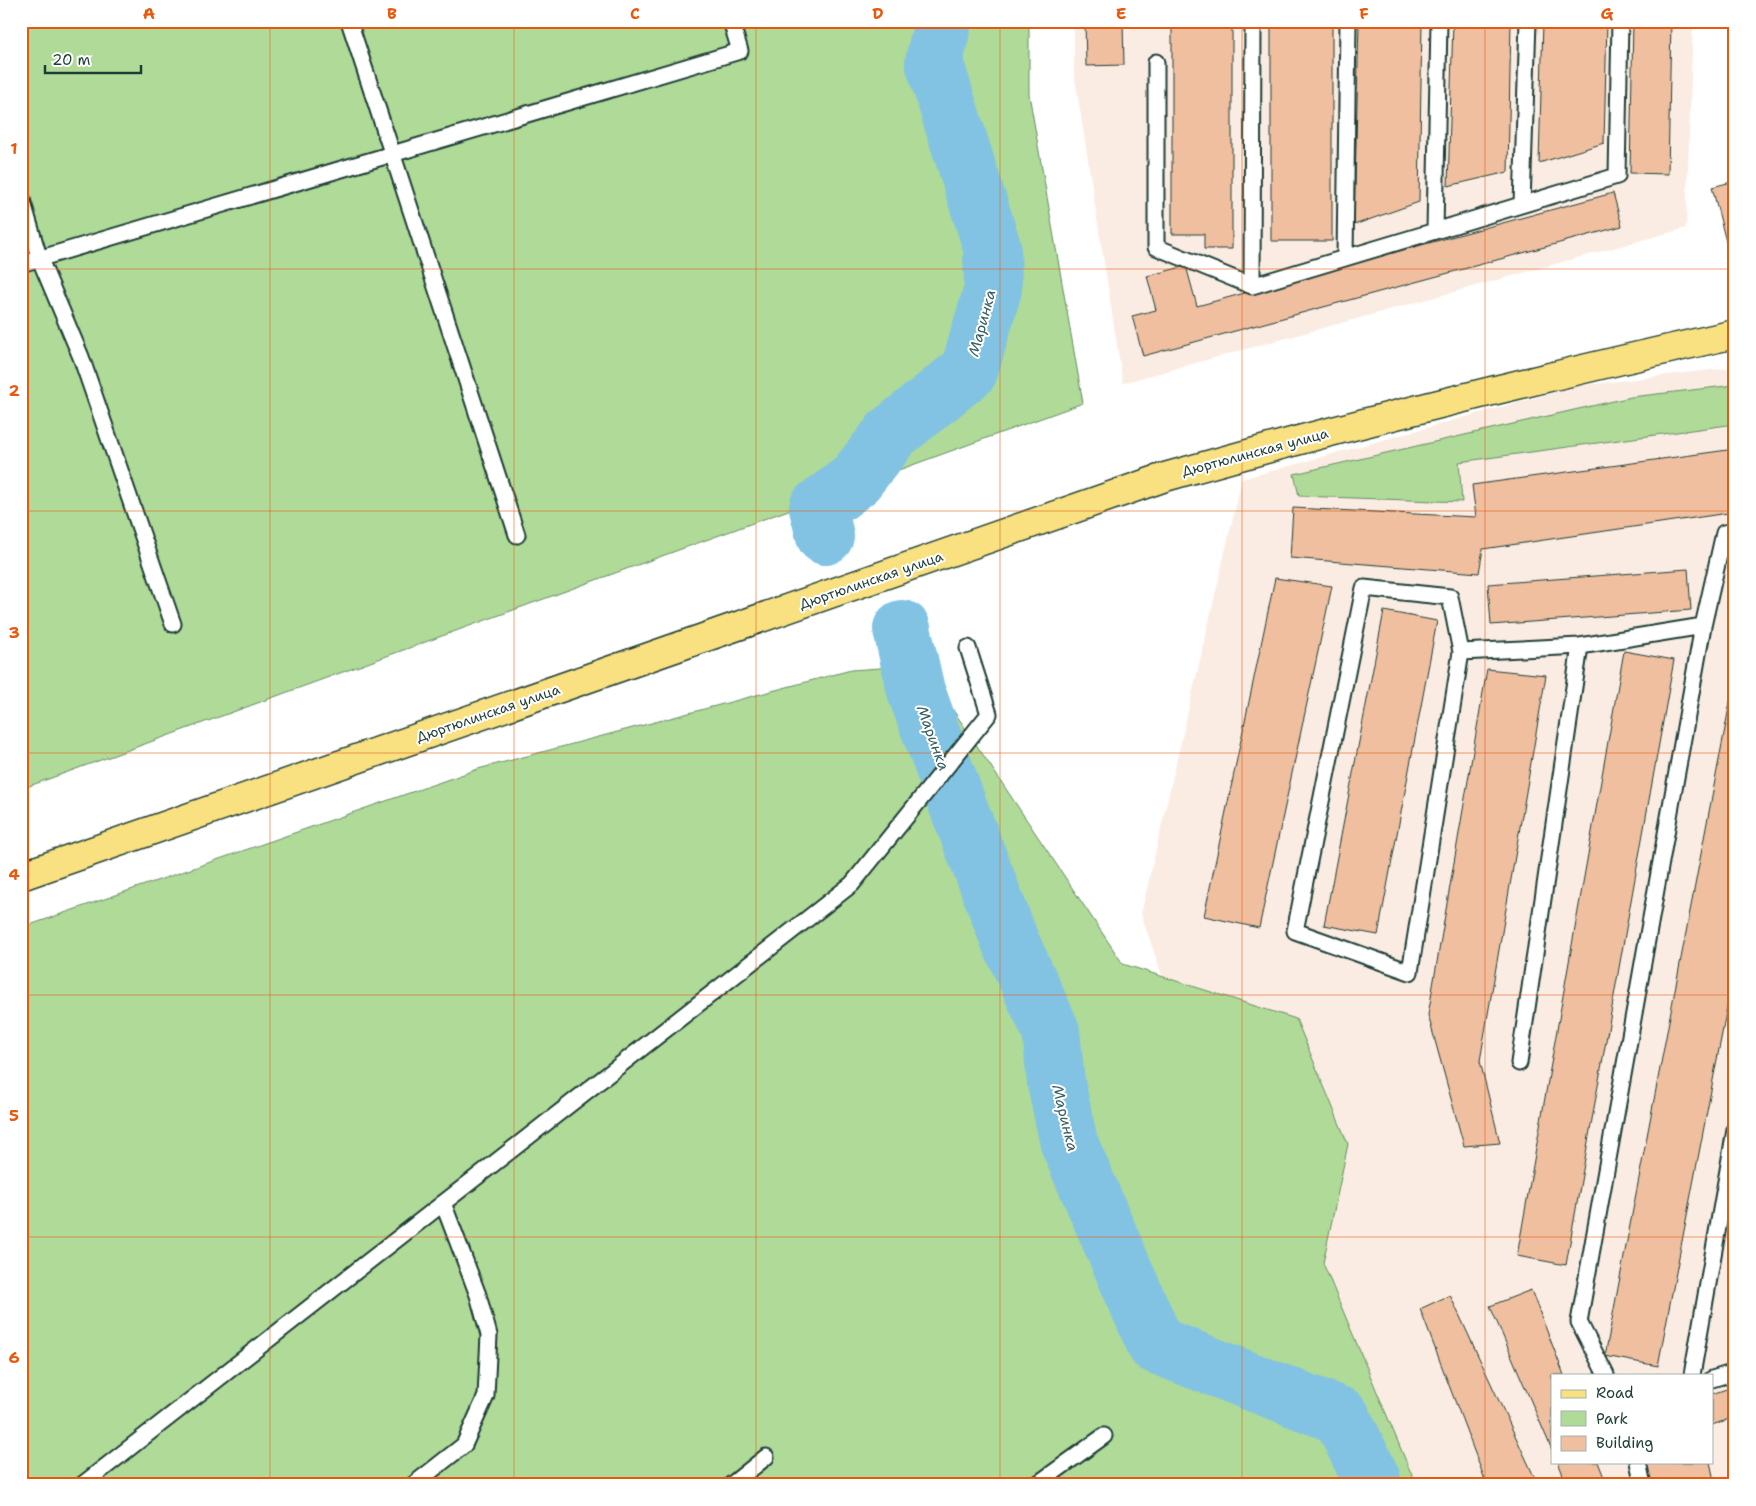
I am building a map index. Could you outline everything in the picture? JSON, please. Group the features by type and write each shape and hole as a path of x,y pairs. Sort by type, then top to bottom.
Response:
{"main road":[{"name":"Дюртюлинская улица","path":"21,876 1165,477 1280,444 1545,376 1735,334"}],"lane":[{"path":"348,21 517,535"},
{"path":"21,264 39,257 740,51 731,21"},
{"path":"1252,286 1253,21"},
{"path":"1345,258 1348,21"},
{"path":"1435,230 1439,21"},
{"path":"1522,204 1528,21"},
{"path":"1156,62 1156,247 1252,286 1617,176 1620,21"},
{"path":"21,196 39,257 81,357 173,624"},
{"path":"1605,1374 1579,1322 1703,626 1724,533 1735,531"},
{"path":"1364,588 1450,597 1461,652 1410,972 1295,931 1364,588"},
{"path":"1461,652 1580,646 1703,626"},
{"path":"1519,1063 1580,646"},
{"path":"82,1485 852,884 989,714 968,648"},
{"path":"1692,1374 1735,1130"},
{"path":"413,1485 464,1445 486,1396 489,1335 478,1295 443,1203"},
{"path":"1714,1378 1735,1372"},
{"path":"1036,1485 1104,1436"},
{"path":"731,1485 766,1457"},
{"path":"1638,1464 1643,1485"}],"shaded area":[{"path":"1074,21 1693,21 1686,228 1123,383 1074,72"},
{"path":"1735,367 1735,1485 1336,1485 1141,914 1242,479 1577,386"}],"green space":[{"path":"21,21 1029,21 1029,94 1083,403 21,789"},
{"path":"1735,385 1735,424 1459,462 1462,502 1299,496 1294,474 1631,397"},
{"path":"923,665 1123,964 1296,1019 1348,1144 1323,1263 1416,1485 21,1485 21,928 478,769 851,670"}],"building":[{"path":"1085,21 1123,21 1124,65 1086,66"},
{"path":"1172,21 1232,21 1232,249 1204,249 1204,234 1172,234"},
{"path":"1271,21 1332,21 1332,241 1271,241"},
{"path":"1359,21 1422,21 1419,202 1354,225"},
{"path":"1453,21 1511,21 1508,172 1448,186"},
{"path":"1543,21 1607,21 1604,143 1539,163"},
{"path":"1633,21 1671,21 1668,174 1630,173"},
{"path":"1735,181 1735,244 1727,246 1712,187"},
{"path":"1613,193 1622,226 1143,356 1132,316 1156,310 1147,276 1186,266 1197,306"},
{"path":"1735,449 1735,512 1483,549 1479,573 1290,558 1293,508 1476,517 1472,485"},
{"path":"1688,569 1691,610 1491,625 1488,584"},
{"path":"1275,578 1332,586 1259,928 1204,916"},
{"path":"1384,611 1437,621 1378,935 1324,925"},
{"path":"1624,651 1674,660 1566,1265 1517,1256"},
{"path":"1487,669 1546,675 1480,1061 1500,1143 1464,1146 1428,1015"},
{"path":"1735,676 1735,966 1658,1366 1605,1356"},
{"path":"1531,1290 1564,1374 1551,1374 1551,1448 1490,1306"},
{"path":"1450,1295 1538,1485 1487,1485 1420,1309"},
{"path":"1735,1386 1735,1417 1714,1424 1714,1393"},
{"path":"1559,1464 1599,1464 1607,1485 1567,1485"},
{"path":"1642,1464 1710,1464 1715,1485 1649,1485"}],"waterway":[{"name":"Маринка","path":"825,536 818,508 854,481 892,433 969,371 993,289 992,247 934,62 943,21"},
{"name":"Маринка","path":"902,629 916,691 955,798 1010,941 1051,1031 1056,1083 1069,1143 1156,1345 1341,1416 1372,1480 1372,1485"}]}
